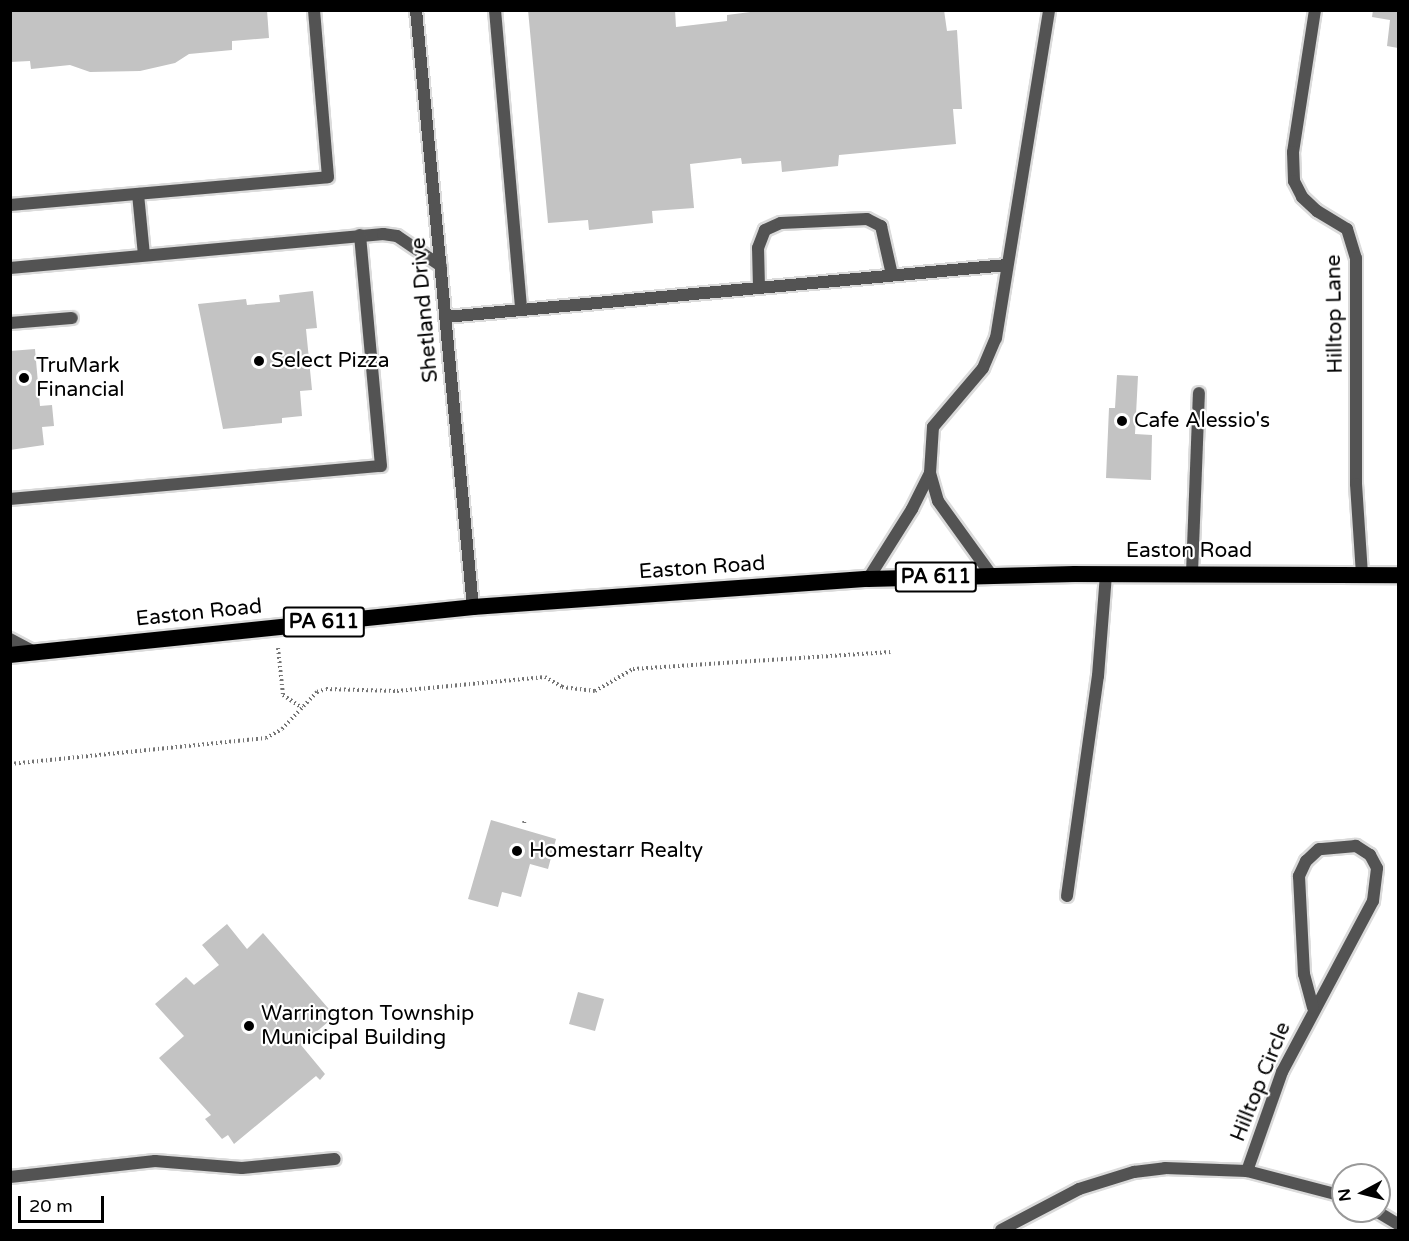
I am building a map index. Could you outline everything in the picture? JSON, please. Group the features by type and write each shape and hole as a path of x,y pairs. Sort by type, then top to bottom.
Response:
{"highway":[{"name":"Easton Road","path":"10,655 474,607 867,579 1192,573 1398,574"}],"street":[{"path":"10,205 328,177 314,10"},
{"name":"Shetland Drive","path":"416,10 474,607"},
{"path":"495,10 521,310"},
{"path":"992,576 938,501 930,473 933,427 983,368 996,338 1049,10"},
{"name":"Hilltop Lane","path":"1315,10 1293,152 1294,181 1302,197 1347,229 1355,249 1359,274 1356,484 1362,574"},
{"path":"138,194 144,255"},
{"path":"759,288 758,248 765,230 782,223 867,219 874,222 881,226 892,276"},
{"path":"10,499 381,466 360,235"},
{"path":"10,268 360,235 397,236 441,266"},
{"path":"446,317 1007,265"},
{"path":"10,323 72,318"},
{"path":"1192,573 1199,393"},
{"path":"867,579 912,509 930,473"},
{"path":"1067,896 1098,676 1106,574"},
{"path":"10,639 34,652"},
{"name":"Hilltop Circle","path":"1247,1171 1282,1072 1313,1008 1373,901 1377,868 1370,855 1356,846 1319,849 1306,861 1299,876 1304,974 1313,1008"},
{"path":"10,1177 155,1161 180,1160 242,1168 335,1159"},
{"path":"1001,1230 1079,1189 1134,1172 1193,1167 1247,1171 1331,1193"}],"path":[{"path":"276,627 283,695 302,708"},
{"path":"10,764 257,740 274,735 317,692 326,689 397,691 545,677 562,687 596,691 633,669 890,652"}],"building":[{"path":"10,10 267,10 269,38 232,41 232,50 189,54 175,63 140,71 90,72 70,65 31,69 30,61 10,62"},
{"path":"528,10 675,10 676,27 727,21 727,15 766,10 944,10 947,31 957,30 962,109 953,109 956,144 839,155 838,166 782,172 781,161 742,164 741,158 690,164 694,208 652,211 653,223 589,230 588,220 548,223"},
{"path":"1373,10 1398,10 1398,48 1387,46 1390,20 1372,17"},
{"name":"Select Pizza","path":"313,291 317,328 306,329 312,390 300,391 302,416 282,418 282,423 223,429 198,304 246,299 247,305 280,302 279,295"},
{"name":"TruMark Financial","path":"35,349 40,406 52,405 54,426 42,427 44,445 10,450 10,351"},
{"name":"Cafe Alessio's","path":"1117,375 1138,376 1135,434 1152,435 1151,480 1106,478 1109,408 1115,408"},
{"name":"Homestarr Realty","path":"491,820 556,839 548,869 530,864 521,897 502,892 498,907 468,899"},
{"name":"Warrington Township Municipal Building","path":"227,924 247,949 263,933 335,1016 301,1045 325,1074 320,1080 316,1076 234,1144 228,1135 222,1139 205,1119 211,1115 159,1058 184,1036 155,1004 186,977 194,985 219,965 202,945"},
{"path":"578,992 604,999 595,1031 569,1024"}],"place":[{"name":"Select Pizza","path":"259,361"},
{"name":"TruMark Financial","path":"24,378"},
{"name":"Cafe Alessio's","path":"1122,421"},
{"name":"Homestarr Realty","path":"517,851"},
{"name":"Warrington Township Municipal Building","path":"249,1026"}]}
